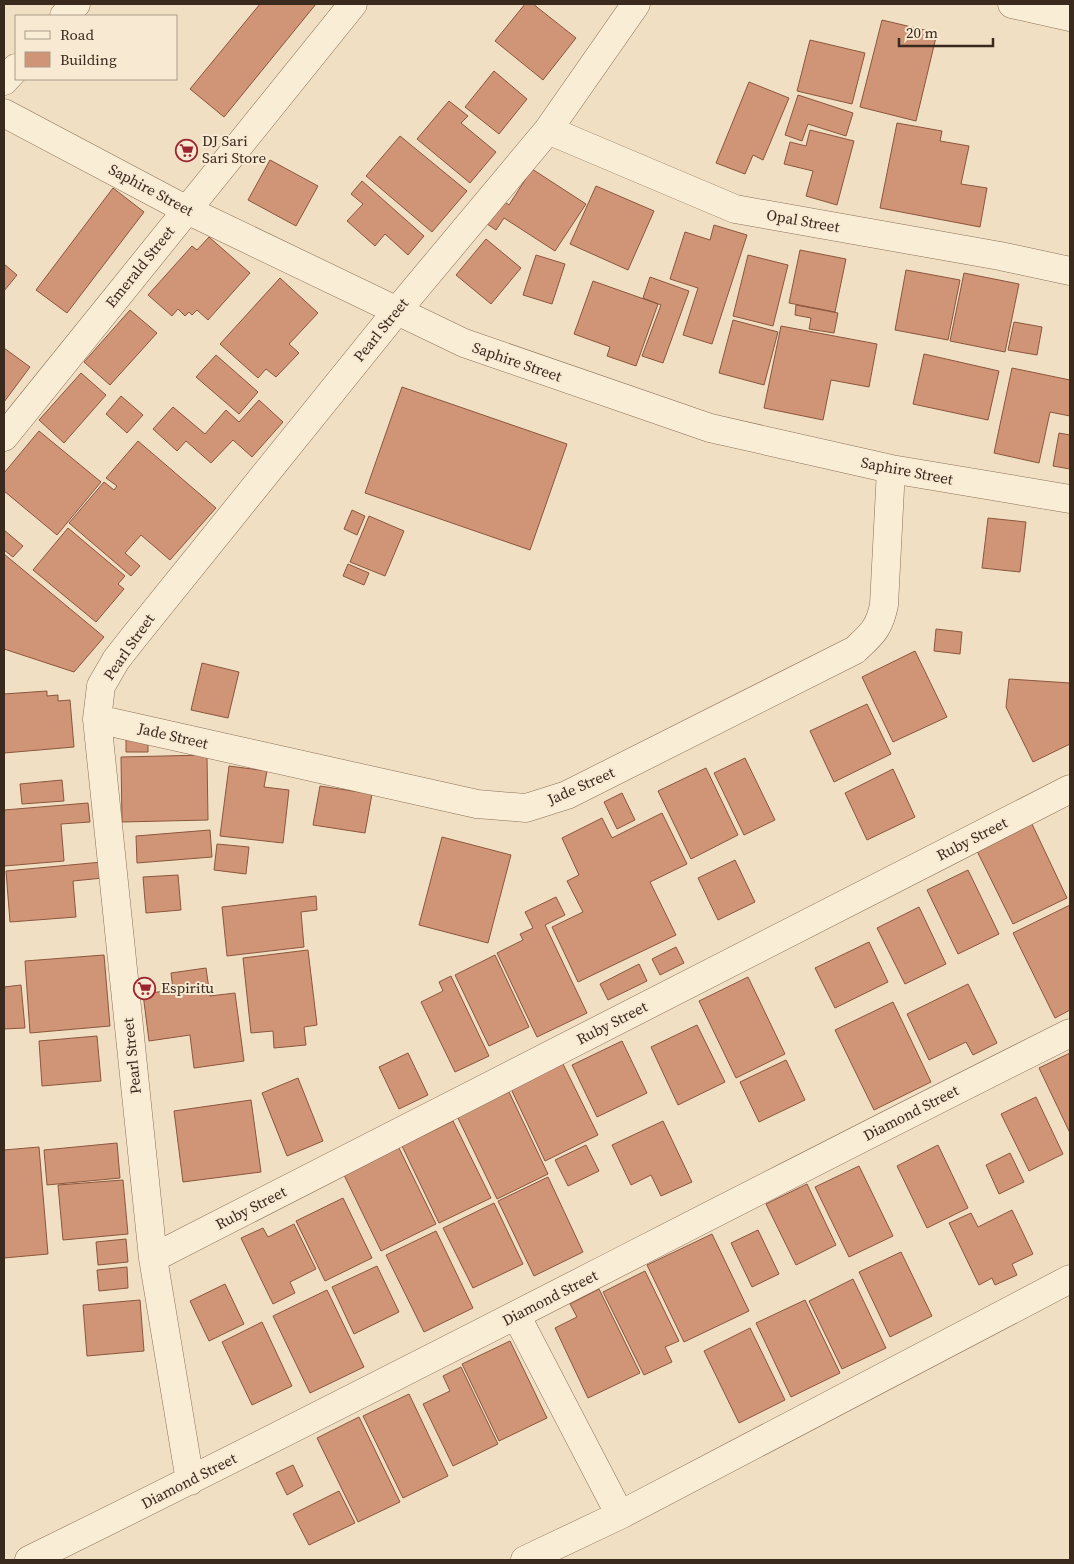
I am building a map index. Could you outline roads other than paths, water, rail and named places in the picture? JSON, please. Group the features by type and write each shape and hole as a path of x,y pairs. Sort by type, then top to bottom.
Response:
{"street":[{"path":"65,15 76,4"},
{"name":"Emerald Street","path":"4,437 353,4"},
{"name":"Pearl Street","path":"190,1482 153,1258 97,719 102,686 122,652 396,312 548,130 636,4"},
{"path":"1012,4 1070,17"},
{"path":"4,81 15,69"},
{"name":"Saphire Street","path":"4,113 186,210 464,343 710,428 891,469 1070,499"},
{"name":"Opal Street","path":"548,130 735,209 1000,256 1070,271"},
{"name":"Jade Street","path":"97,719 477,804 526,808 567,795 860,646 870,636 880,621 884,605 891,469"},
{"name":"Ruby Street","path":"153,1258 1070,789"},
{"name":"Diamond Street","path":"29,1560 190,1482 890,1123 1070,1033"},
{"path":"525,1560 620,1515 1070,1278"},
{"path":"516,1316 620,1515"}],"place":[{"name":"DJ Sari Sari Store","path":"186,150"},
{"name":"Espiritu","path":"145,988"}]}
